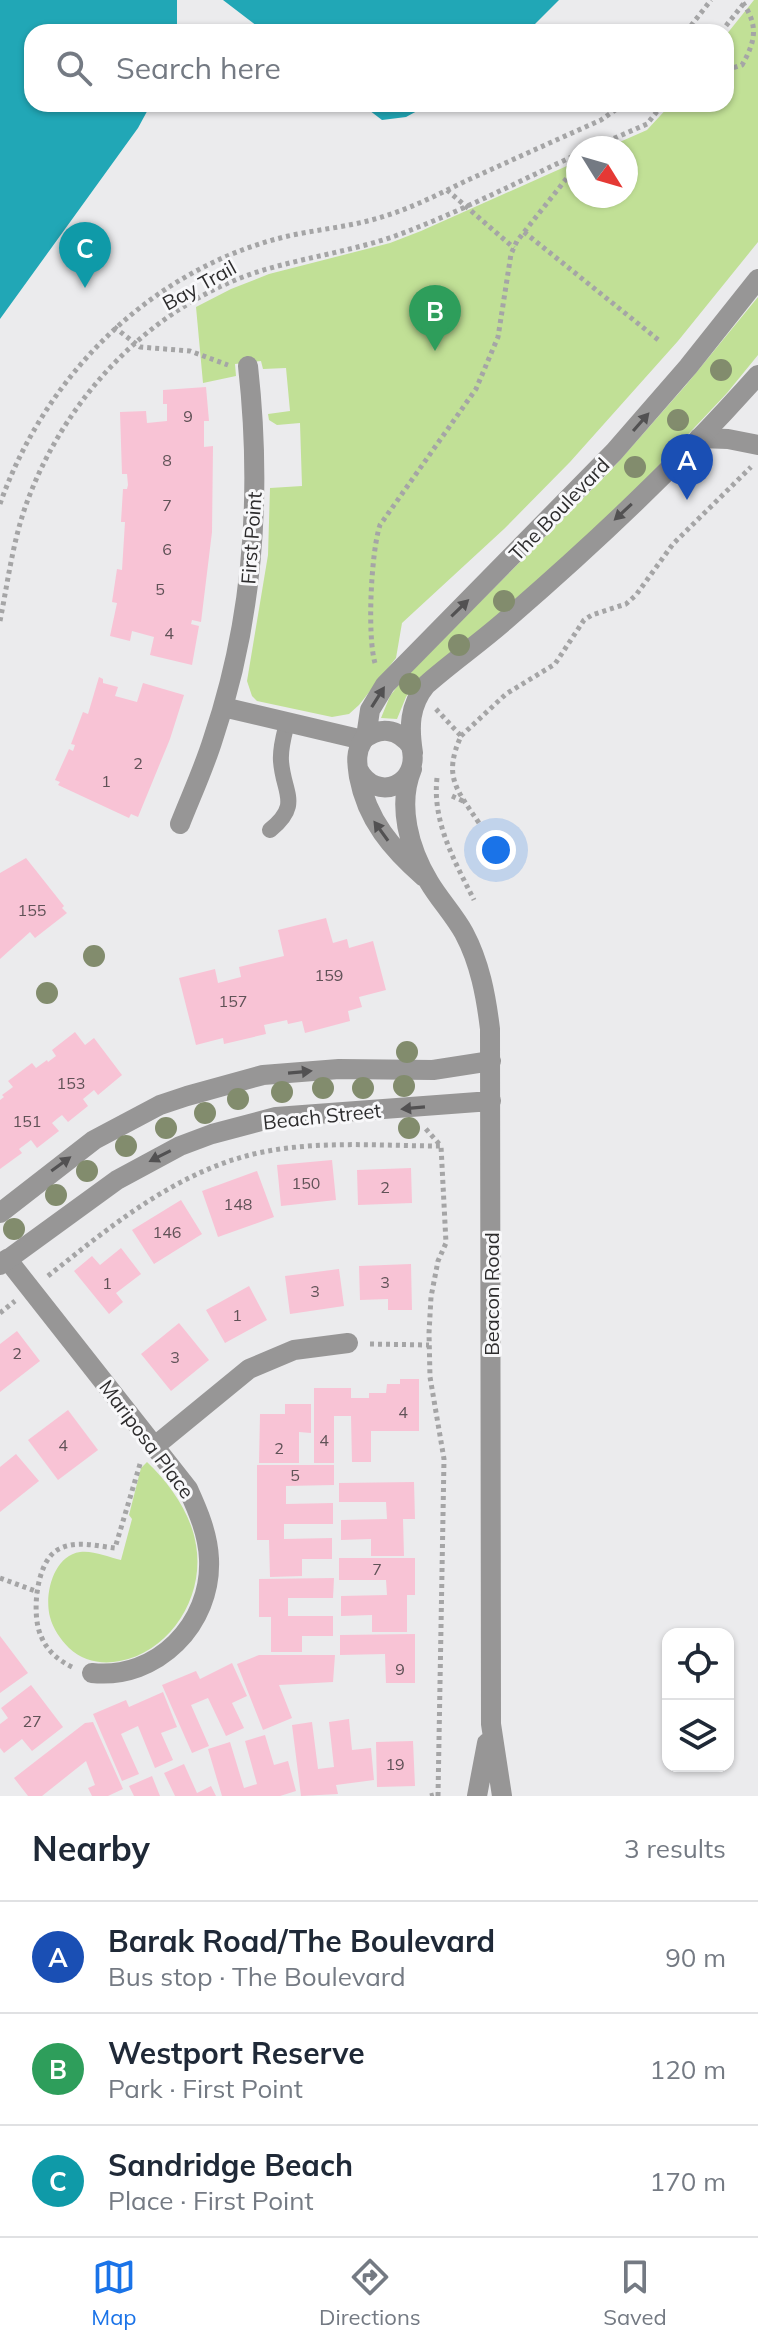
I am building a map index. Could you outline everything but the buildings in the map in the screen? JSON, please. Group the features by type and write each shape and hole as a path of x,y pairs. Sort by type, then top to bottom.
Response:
{"street":[{"name":"The Boulevard","path":"364,739 370,710 385,685 614,452 688,367 758,279"},
{"name":"First Point","path":"180,824 213,740 246,610 255,476 249,372"},
{"path":"412,761 406,740 394,732 379,731 364,739 357,754 361,776 373,785 389,787 403,781 412,761 410,728 416,700 426,685 549,582 699,438 758,375"},
{"path":"699,438 728,439 758,445"},
{"path":"223,707 364,739"},
{"name":"Beacon Road","path":"412,761 404,807 427,879"},
{"name":"Beacon Road","path":"358,769 363,798 372,819 395,849 427,879 463,932 474,955 487,1000 491,1061 491,1724 502,1796"},
{"name":"Beach Street","path":"0,1213 94,1140 160,1105 187,1096 263,1075 339,1069 433,1070 491,1061"},
{"name":"Beach Street","path":"4,1262 117,1180 180,1146 276,1117 491,1101"},
{"name":"Mariposa Place","path":"4,1262 31,1289 188,1489 203,1526 209,1558 205,1593 198,1614 185,1634 167,1652 133,1670 92,1673"},
{"path":"153,1444 249,1369 294,1350 348,1343"},
{"name":"Beacon Road","path":"477,1796 491,1724"}],"lane":[{"path":"270,830 289,806 281,755 287,723"}],"path":[{"path":"692,24 711,0"},
{"path":"727,24 744,1 757,20 757,38 742,65 734,68"},
{"path":"0,504 24,446 83,360 114,327 178,282 240,251 284,237 354,225 416,205 612,112"},
{"path":"620,136 647,124 657,112"},
{"name":"Bay Trail","path":"0,621 16,536 26,504 50,450 91,389 135,343 199,299 252,274 392,237 566,160"},
{"path":"372,653 375,548 380,525 395,500 467,405 482,378 498,337 514,248 566,179"},
{"path":"447,190 514,248"},
{"path":"524,232 661,342"},
{"path":"114,327 140,347 190,351 249,372"},
{"path":"479,823 451,774 453,754 461,736 506,694 555,664 584,620 626,604 636,595 673,544 758,460"},
{"path":"416,700 432,704 461,736"},
{"path":"452,796 464,801"},
{"path":"422,1107 422,1122 427,1133 441,1146 446,1243 438,1261 431,1297 429,1345 430,1377 444,1459 438,1795 430,1796"},
{"path":"0,1313 153,1198 195,1175 257,1153 315,1147 441,1146"},
{"path":"348,1343 429,1345"},
{"path":"92,1673 60,1661 46,1647 39,1632 41,1570 60,1548 85,1544 115,1548 139,1467 153,1444"},
{"path":"0,1578 38,1592"}],"green space":[{"path":"754,0 758,0 758,242 678,341 570,462 504,529 402,623 396,658 359,705 349,714 332,717 257,701 247,681 268,555 270,488 302,486 300,423 277,425 269,420 268,414 290,411 286,368 263,369 261,361 235,364 236,376 203,383 196,307 269,274 390,243 566,166 566,208 638,208 638,136 633,136 647,130 664,112 734,112 734,25"},
{"path":"758,297 758,355 727,393 630,496 518,603 417,681 397,719 381,718 390,696 400,683 612,469"},
{"path":"147,1462 171,1489 189,1522 196,1545 195,1583 180,1618 155,1646 120,1661 93,1661 69,1648 55,1630 48,1608 50,1588 57,1569 71,1555 90,1552 121,1560 141,1468"}],"water":[{"path":"0,0 177,0 177,24 24,24 24,112 147,112 0,319"},
{"path":"223,0 559,0 535,24 254,24"},
{"path":"372,112 415,112 406,117 382,120"}],"place":[{"name":"Sandridge Beach","path":"85,288"},
{"name":"Westport Reserve","path":"435,351"},
{"name":"Barak Road/The Boulevard","path":"687,500"}]}
